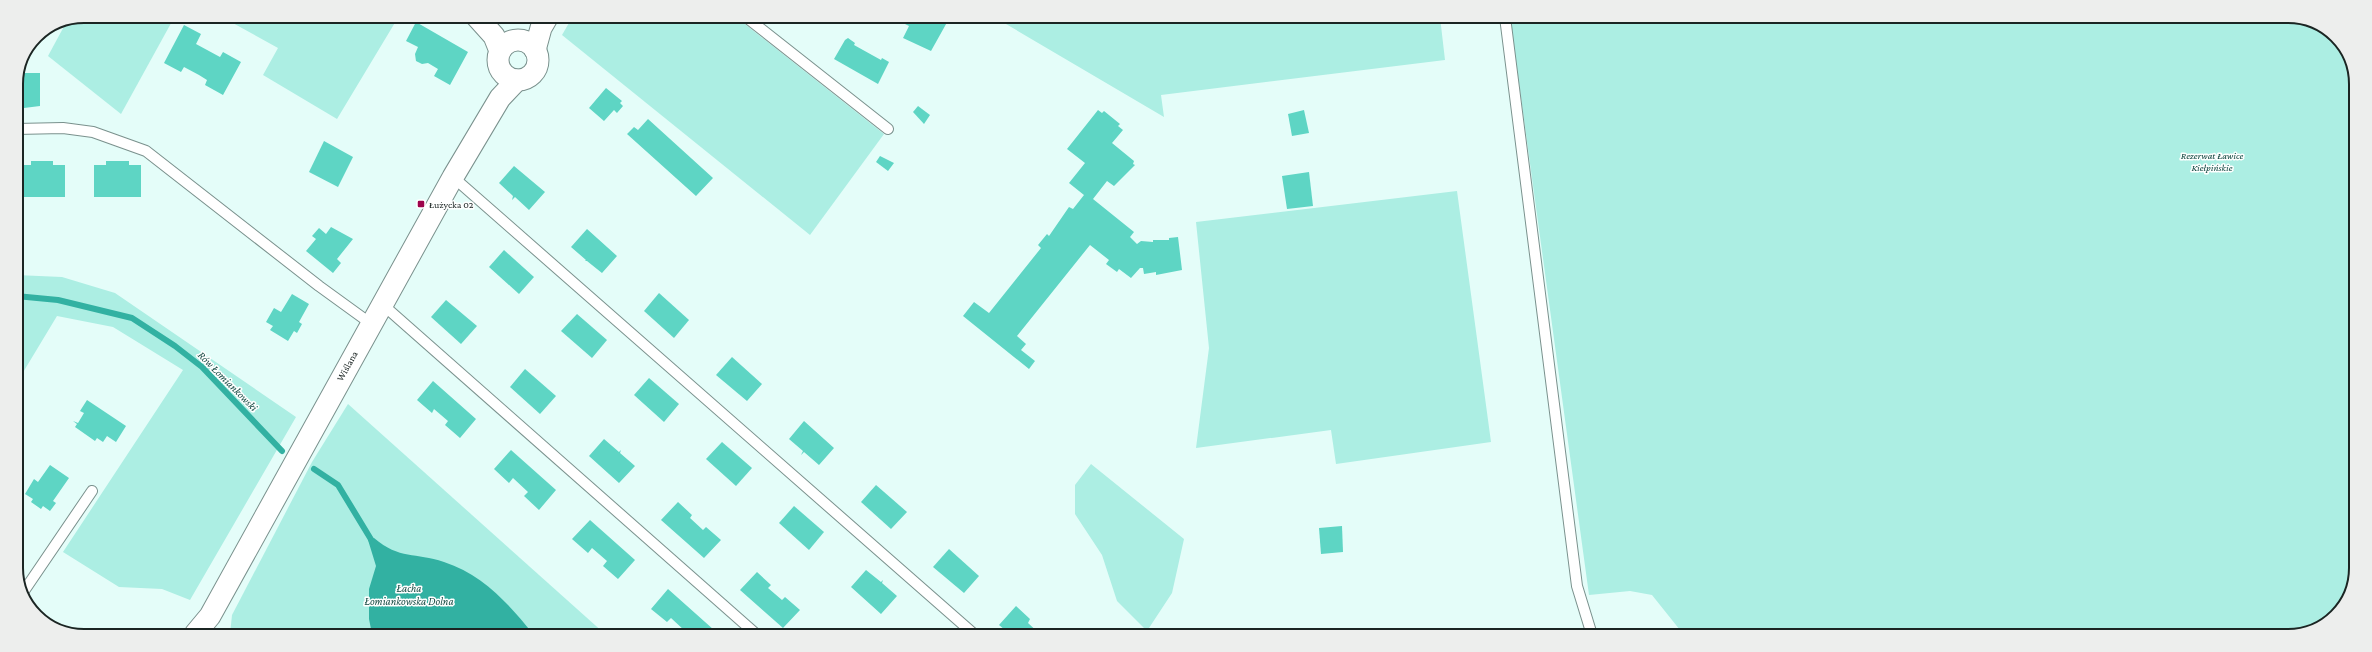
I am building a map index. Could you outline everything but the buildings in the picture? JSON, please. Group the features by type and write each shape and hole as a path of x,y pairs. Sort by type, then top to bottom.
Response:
{"street":[{"path":"485,23 538,62 537,67 529,77 510,77"},
{"path":"512,44 544,23"},
{"name":"Wiślana","path":"199,629 210,616 370,323 500,98 510,77 498,63 512,44"}],"lane":[{"path":"754,23 888,129"},
{"path":"1506,23 1577,586 1590,629"},
{"path":"23,129 63,128 93,132 146,151 319,286 370,323"},
{"path":"453,177 968,629"},
{"path":"382,304 750,629"},
{"path":"26,588 92,491"}],"green space":[{"path":"171,23 121,114 48,56 64,27 72,24"},
{"path":"233,23 395,23 337,119 263,75 278,48"},
{"path":"569,23 744,23 884,134 810,235 562,35"},
{"path":"1004,23 1441,23 1445,60 1161,95 1164,117"},
{"name":"Rezerwat Ławice Kiełpińskie","path":"1511,23 2288,23 2304,25 2319,31 2334,44 2341,53 2347,68 2349,80 2349,568 2347,584 2343,595 2339,602 2325,616 2308,626 2288,629 1679,629 1652,595 1630,591 1589,595"},
{"path":"1457,191 1491,442 1336,464 1331,430 1196,448 1209,348 1196,222"},
{"path":"23,275 62,277 115,293 296,417 190,600 162,589 119,587 63,552 183,370 113,327 57,316 23,372"},
{"path":"348,404 599,629 231,629 232,615 312,462"},
{"path":"1091,464 1184,539 1172,593 1148,629 1145,629 1117,601 1102,555 1075,514 1075,485"}],"water":[{"name":"Łacha Łomiankowska Dolna","path":"374,538 383,545 400,553 434,559 471,574 494,591 529,629 371,629 369,619 369,589 376,566 368,540"}],"waterway":[{"name":"Rów Łomiankowski","path":"23,297 58,300 132,318 175,346 202,367 282,451"},
{"name":"Rów Łomiankowski","path":"314,469 338,485 375,546"}],"place":[{"name":"Łużycka 02","path":"421,204"}]}
